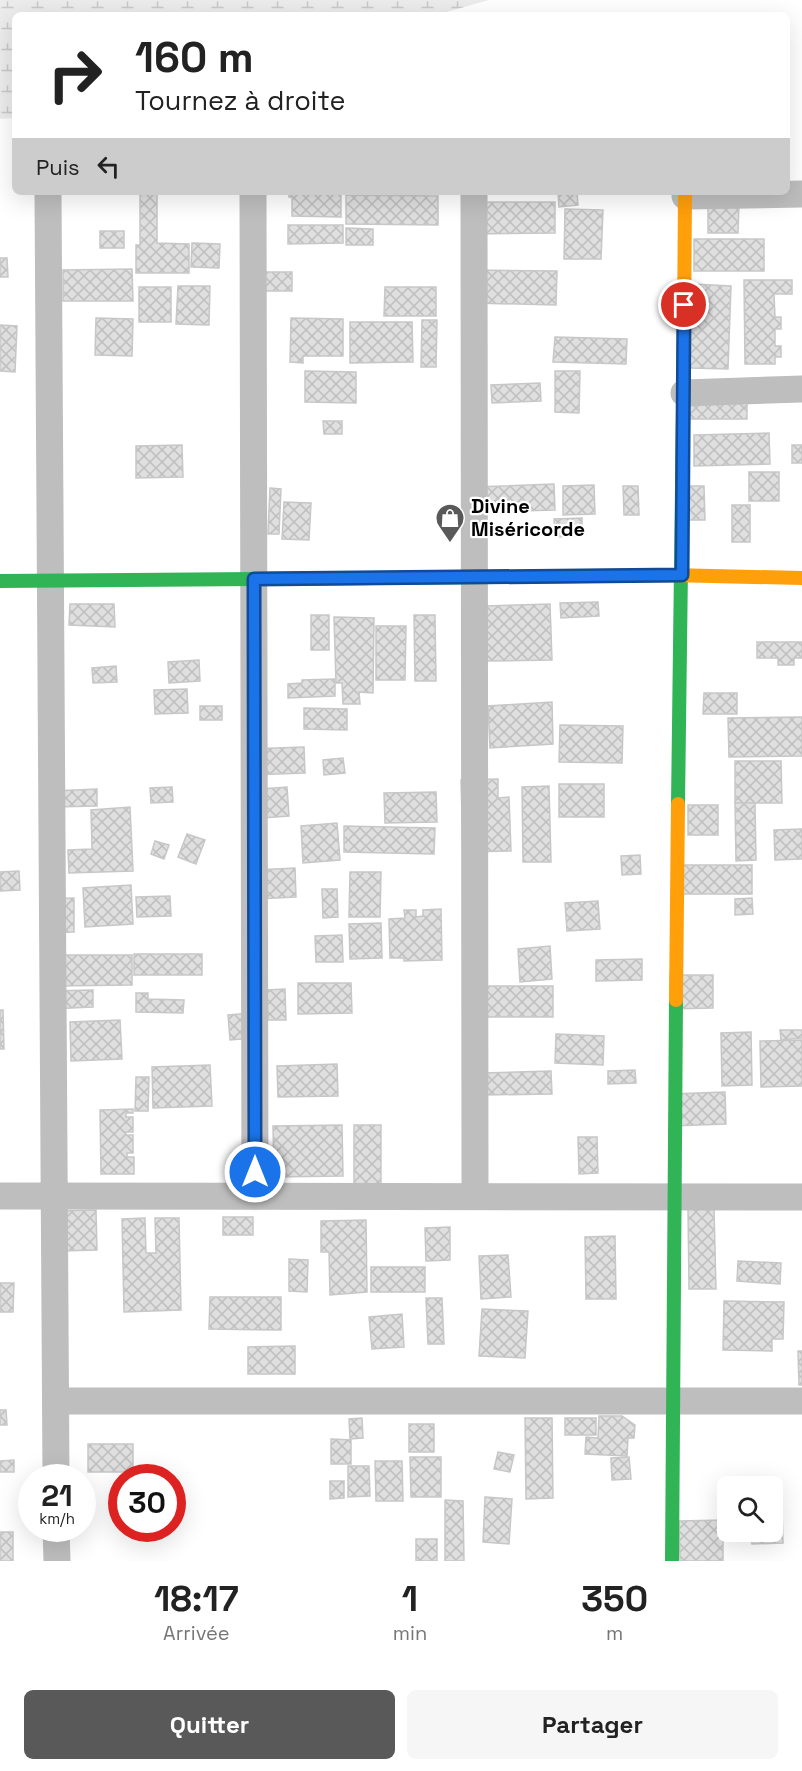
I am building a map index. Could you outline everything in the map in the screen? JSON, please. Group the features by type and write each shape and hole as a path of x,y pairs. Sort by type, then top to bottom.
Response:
{"street":[{"path":"48,195 56,1464"},
{"path":"253,195 255,1196"},
{"path":"474,195 475,1196"},
{"path":"672,1561 671,1197 682,575 685,195"},
{"path":"684,393 802,389"},
{"path":"0,581 682,575 802,578"},
{"path":"0,1196 802,1197"},
{"path":"56,1401 802,1401"},
{"path":"56,1542 57,1561"}],"green space":[{"path":"0,0 489,0 447,12 12,12 12,118 0,119"}],"building":[{"path":"140,195 157,195 157,243 189,244 189,273 136,273 136,245 140,245"},
{"path":"289,195 341,195 341,217 292,216 292,197"},
{"path":"346,195 438,196 438,225 346,224"},
{"path":"558,195 577,195 578,205 559,207"},
{"path":"708,201 739,201 738,233 708,233"},
{"path":"470,202 555,202 555,233 470,234"},
{"path":"565,209 603,210 601,259 564,259"},
{"path":"288,225 343,225 343,243 288,244"},
{"path":"346,228 373,229 373,245 346,245"},
{"path":"100,231 124,231 124,248 100,248"},
{"path":"694,239 764,239 764,271 694,271"},
{"path":"192,243 220,244 219,268 191,267"},
{"path":"0,258 7,258 8,277 0,277"},
{"path":"132,269 133,301 63,301 63,270"},
{"path":"471,270 557,271 556,305 471,303"},
{"path":"264,272 292,272 292,291 265,291"},
{"path":"744,280 792,280 792,294 774,294 775,317 781,317 781,329 775,329 775,346 781,346 781,357 775,357 775,364 745,364"},
{"path":"693,284 731,286 728,369 690,368"},
{"path":"178,286 210,286 209,325 176,324"},
{"path":"139,287 171,287 171,322 139,322"},
{"path":"385,287 436,287 436,316 384,316"},
{"path":"96,318 133,319 132,356 95,355"},
{"path":"291,318 343,319 343,356 303,356 303,363 290,362"},
{"path":"422,320 437,320 436,367 421,367"},
{"path":"350,322 412,322 413,362 350,363"},
{"path":"0,325 17,326 15,372 0,371"},
{"path":"555,337 627,339 626,364 553,362"},
{"path":"305,371 356,372 356,403 305,402"},
{"path":"555,371 580,371 579,413 555,412"},
{"path":"540,383 541,401 492,403 491,385"},
{"path":"687,403 747,403 747,419 687,419"},
{"path":"323,421 342,421 342,434 324,434"},
{"path":"769,433 770,464 694,466 694,435"},
{"path":"182,445 183,477 136,478 136,446"},
{"path":"792,445 802,445 802,463 792,463"},
{"path":"749,472 779,472 779,501 749,501"},
{"path":"554,484 555,510 476,512 475,487"},
{"path":"594,485 595,514 563,515 563,486"},
{"path":"623,486 638,486 639,515 624,515"},
{"path":"687,486 704,486 705,520 688,520"},
{"path":"270,488 281,489 279,534 268,534"},
{"path":"284,502 311,503 309,540 282,539"},
{"path":"732,505 750,505 750,542 732,542"},
{"path":"582,518 582,536 555,537 554,519"},
{"path":"598,602 599,616 561,618 560,603"},
{"path":"70,604 114,604 115,627 69,625"},
{"path":"550,604 552,660 486,661 485,606"},
{"path":"311,615 329,615 329,650 311,650"},
{"path":"414,615 435,615 436,681 415,681"},
{"path":"334,617 374,618 373,693 359,692 360,704 343,704 342,683 336,683"},
{"path":"376,626 406,626 405,680 376,680"},
{"path":"757,642 802,642 802,658 794,658 794,665 778,665 778,658 757,658"},
{"path":"199,660 200,681 169,683 168,662"},
{"path":"116,666 117,682 93,683 92,668"},
{"path":"335,679 335,696 288,698 288,684 302,683 302,680"},
{"path":"187,689 188,713 155,714 154,690"},
{"path":"704,693 737,693 737,714 703,714"},
{"path":"552,702 553,744 490,748 488,706"},
{"path":"200,706 222,706 222,720 200,720"},
{"path":"304,708 347,709 347,730 304,729"},
{"path":"802,717 802,756 729,757 728,718"},
{"path":"560,725 623,726 622,763 559,762"},
{"path":"304,747 305,773 250,775 249,749"},
{"path":"343,758 345,773 324,775 323,760"},
{"path":"735,761 781,761 782,803 735,803"},
{"path":"498,779 498,798 509,797 511,851 463,852 461,780"},
{"path":"559,784 604,784 604,817 559,817"},
{"path":"549,786 551,862 523,862 522,787"},
{"path":"172,787 173,802 151,803 150,788"},
{"path":"287,787 289,816 262,818 261,789"},
{"path":"97,789 97,806 54,807 53,791"},
{"path":"436,792 437,822 385,823 384,793"},
{"path":"735,803 755,803 756,860 736,861"},
{"path":"688,805 718,805 718,835 688,835"},
{"path":"130,807 133,871 69,873 68,850 92,849 91,810"},
{"path":"337,823 340,860 303,863 301,826"},
{"path":"344,826 435,828 434,854 344,852"},
{"path":"802,829 802,859 775,860 774,830"},
{"path":"187,834 205,840 196,864 178,857"},
{"path":"155,841 169,845 164,859 151,854"},
{"path":"640,855 641,874 622,875 621,856"},
{"path":"673,865 752,865 752,894 673,894"},
{"path":"295,868 296,897 256,899 254,870"},
{"path":"19,871 20,890 0,891 0,872"},
{"path":"350,872 381,872 380,917 349,917"},
{"path":"131,885 133,924 85,927 83,888"},
{"path":"322,889 337,889 338,917 323,918"},
{"path":"170,896 171,916 137,917 136,897"},
{"path":"74,898 74,932 44,933 44,899"},
{"path":"752,898 753,914 735,915 735,899"},
{"path":"598,901 600,929 567,931 565,903"},
{"path":"441,909 442,960 404,961 404,958 390,958 389,919 405,918 404,910 416,910 416,917 423,916 423,910"},
{"path":"381,923 382,958 350,959 349,924"},
{"path":"342,935 343,962 316,962 315,936"},
{"path":"550,946 552,979 520,982 518,949"},
{"path":"134,954 202,954 202,975 134,975"},
{"path":"55,955 132,955 132,985 56,986"},
{"path":"642,959 642,980 596,981 596,960"},
{"path":"670,975 713,975 713,1008 670,1009"},
{"path":"298,983 351,983 352,1013 298,1014"},
{"path":"466,986 553,986 553,1017 466,1017"},
{"path":"285,989 286,1020 268,1020 267,990"},
{"path":"93,990 93,1007 49,1009 49,991"},
{"path":"136,993 148,993 148,999 184,1000 183,1013 136,1012"},
{"path":"0,1010 3,1010 4,1049 0,1049"},
{"path":"251,1013 253,1038 230,1040 228,1015"},
{"path":"120,1020 122,1059 71,1061 70,1022"},
{"path":"780,1030 802,1030 802,1038 781,1040"},
{"path":"751,1032 752,1085 722,1086 721,1033"},
{"path":"556,1034 604,1036 603,1065 555,1063"},
{"path":"802,1040 802,1086 761,1087 760,1041"},
{"path":"337,1064 338,1096 278,1097 277,1066"},
{"path":"210,1065 212,1106 153,1108 152,1067"},
{"path":"635,1070 636,1083 608,1084 608,1071"},
{"path":"551,1071 552,1094 484,1095 483,1073"},
{"path":"136,1077 149,1077 148,1111 135,1111"},
{"path":"725,1092 726,1124 671,1126 670,1094"},
{"path":"133,1109 133,1113 126,1113 126,1117 133,1117 133,1132 126,1132 126,1135 133,1135 133,1153 127,1153 127,1157 134,1157 134,1174 101,1174 100,1110"},
{"path":"342,1125 343,1176 274,1177 273,1126"},
{"path":"354,1125 381,1125 381,1188 354,1188"},
{"path":"578,1137 597,1137 598,1173 579,1174"},
{"path":"714,1208 716,1289 689,1289 688,1209"},
{"path":"96,1210 97,1250 61,1251 60,1211"},
{"path":"223,1217 253,1217 253,1235 223,1235"},
{"path":"145,1218 146,1253 156,1253 155,1218 179,1218 181,1310 124,1312 122,1219"},
{"path":"366,1220 367,1292 330,1295 329,1252 321,1252 321,1221"},
{"path":"450,1227 450,1260 426,1261 425,1228"},
{"path":"615,1236 616,1299 586,1299 585,1237"},
{"path":"508,1255 511,1297 481,1299 479,1256"},
{"path":"289,1259 308,1260 307,1292 289,1291"},
{"path":"738,1261 781,1263 780,1284 737,1281"},
{"path":"371,1267 425,1267 425,1292 371,1292"},
{"path":"0,1283 14,1283 13,1312 0,1312"},
{"path":"210,1297 281,1297 281,1330 209,1329"},
{"path":"426,1298 442,1298 444,1344 428,1344"},
{"path":"724,1301 784,1302 783,1339 772,1339 772,1351 723,1350"},
{"path":"482,1309 528,1311 525,1358 479,1356"},
{"path":"402,1314 404,1347 372,1349 369,1317"},
{"path":"295,1346 295,1374 248,1374 248,1347"},
{"path":"798,1351 802,1351 802,1385 799,1385"},
{"path":"0,1410 6,1410 7,1425 0,1425"},
{"path":"599,1416 622,1416 635,1425 634,1438 628,1438 627,1456 585,1454 586,1437 598,1438"},
{"path":"362,1418 363,1438 350,1439 349,1419"},
{"path":"525,1418 552,1418 553,1498 526,1499"},
{"path":"565,1418 596,1418 596,1435 565,1435"},
{"path":"409,1424 434,1424 434,1452 409,1452"},
{"path":"331,1439 351,1440 351,1464 331,1464"},
{"path":"88,1444 133,1444 133,1464 108,1464 108,1472 96,1472 96,1464 88,1464"},
{"path":"498,1452 514,1455 510,1472 494,1469"},
{"path":"410,1457 441,1457 441,1497 411,1497"},
{"path":"629,1457 631,1479 612,1480 611,1458"},
{"path":"14,1460 14,1472 0,1472 0,1461"},
{"path":"375,1461 402,1461 403,1501 376,1501"},
{"path":"348,1466 369,1466 370,1496 348,1497"},
{"path":"330,1481 344,1481 344,1498 330,1499"},
{"path":"485,1497 512,1499 509,1544 483,1542"},
{"path":"445,1500 463,1501 464,1561 445,1561"},
{"path":"717,1520 717,1542 723,1542 723,1561 680,1561 679,1521"},
{"path":"0,1532 13,1532 13,1561 0,1561"},
{"path":"416,1539 437,1539 437,1561 416,1561"},
{"path":"752,1542 783,1542 783,1543 752,1544"}],"traffic: fast":[{"path":"678,804 684,331"},
{"path":"0,581 498,577"},
{"path":"672,1561 676,1000"}],"traffic: slow":[{"path":"684,331 685,195"},
{"path":"498,577 670,575 802,578"},
{"path":"676,1000 678,804"}],"place":[{"name":"Divine Miséricorde","path":"450,544"}],"route":[{"path":"255,1172 254,579 682,575 684,305"}]}
